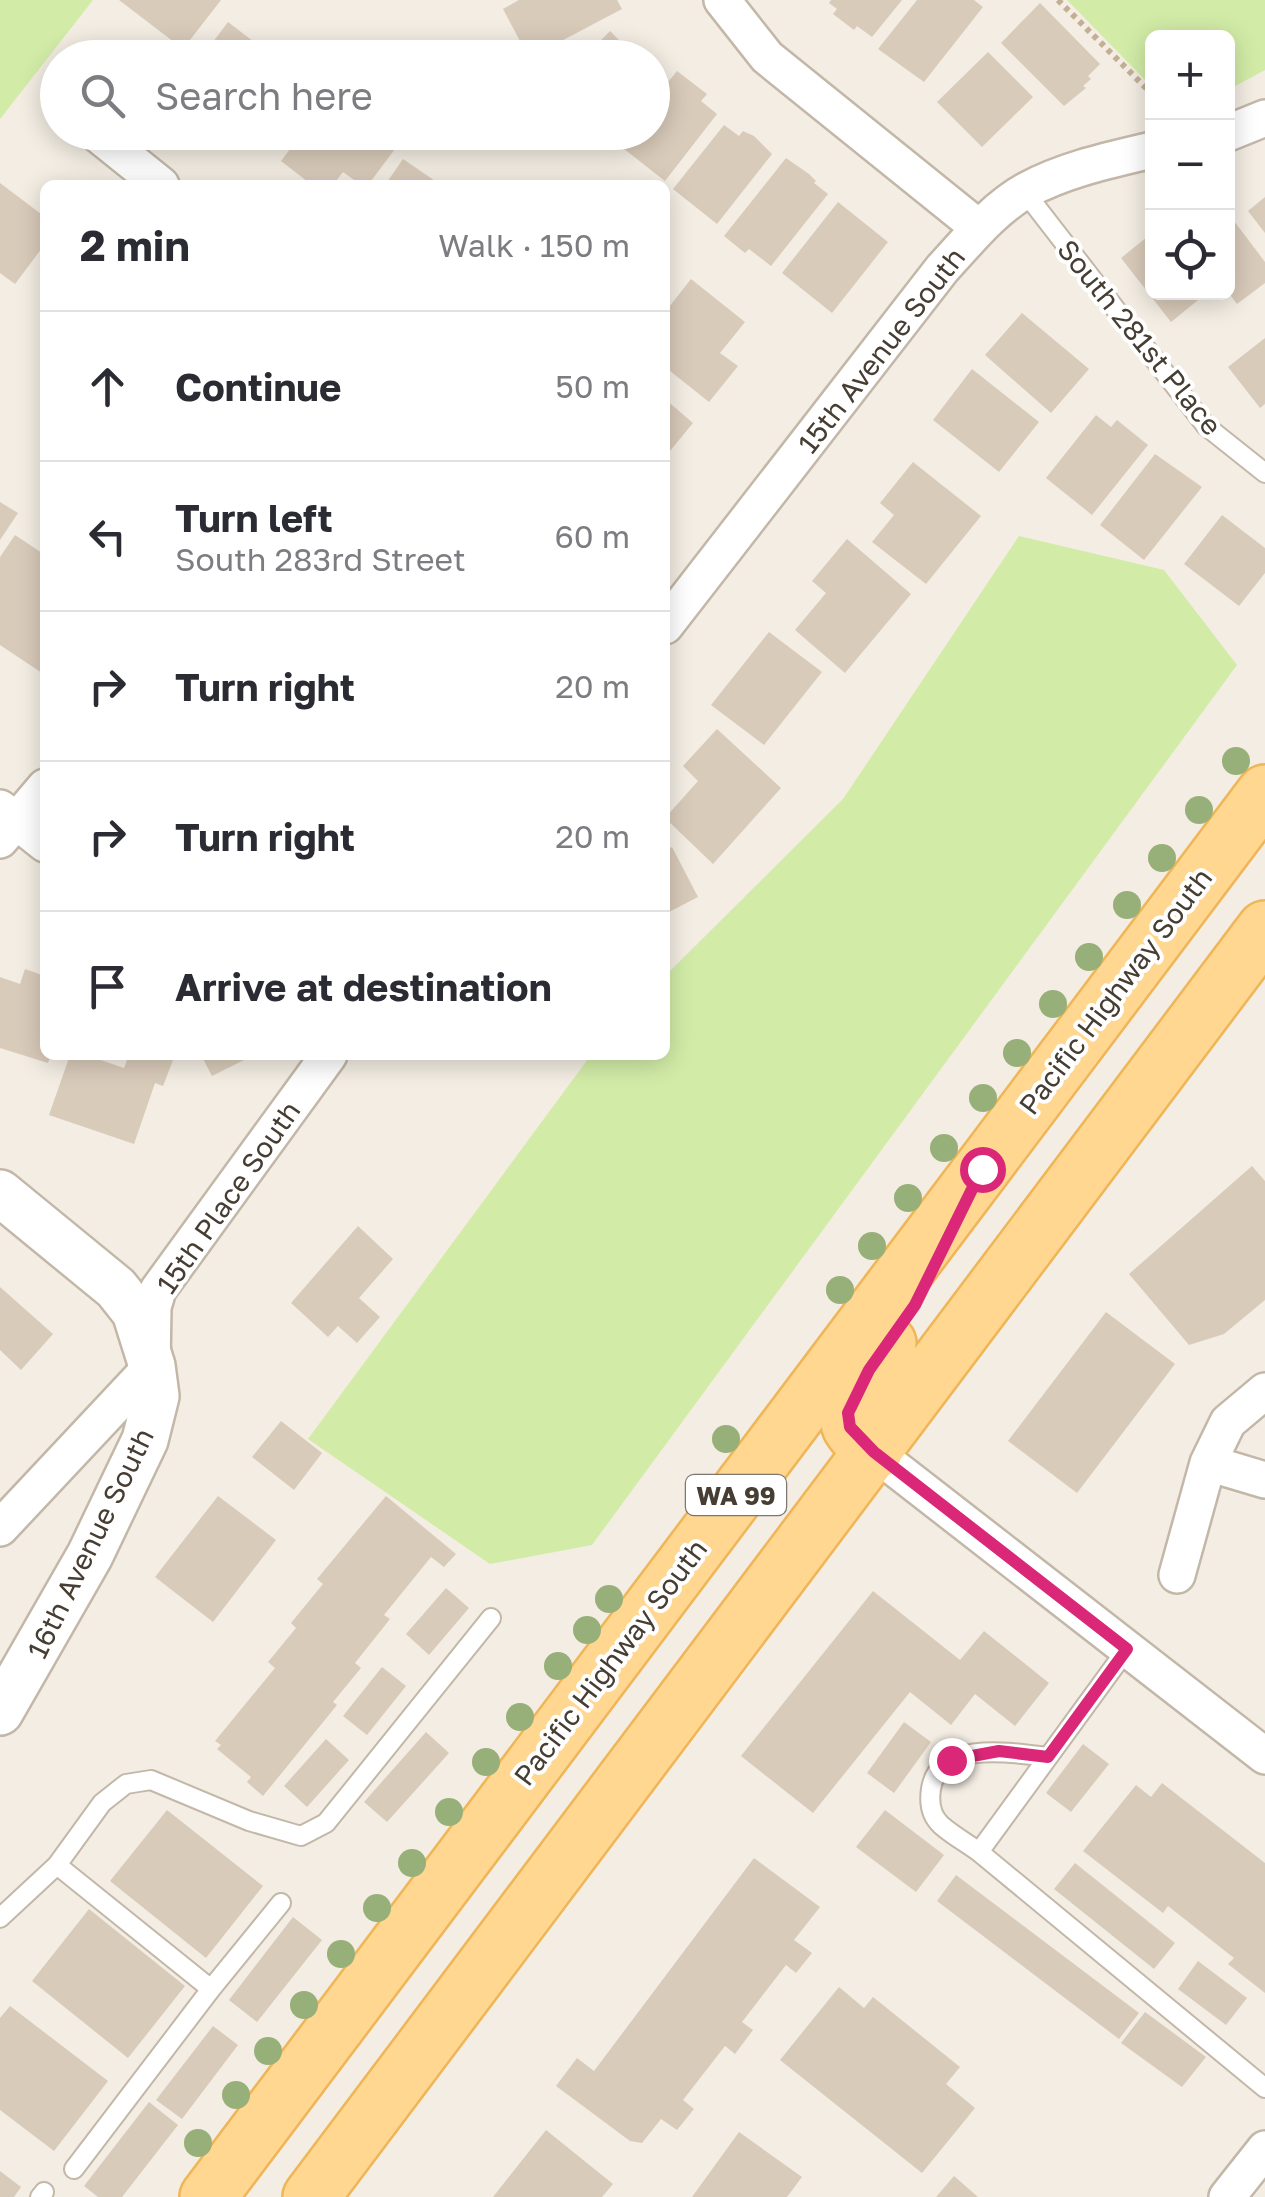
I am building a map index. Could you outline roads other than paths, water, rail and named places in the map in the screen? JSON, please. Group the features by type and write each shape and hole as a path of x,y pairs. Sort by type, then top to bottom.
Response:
{"main road":[{"name":"Pacific Highway South","path":"208,2197 1265,792"},
{"name":"WA 99","path":"311,2197 1265,929"},
{"path":"874,1452 850,1427 848,1413 869,1370 915,1305 982,1169"}],"street":[{"path":"722,0 767,57 979,228"},
{"path":"1235,130 1265,118"},
{"path":"117,150 155,180"},
{"name":"15th Avenue South","path":"670,620 942,268 979,228 1024,191 1085,166 1145,152"},
{"path":"40,792 5,823 40,841"},
{"name":"15th Place South","path":"152,1366 158,1290 325,1060"},
{"name":"16th Avenue South","path":"0,1193 116,1288 134,1312 152,1366 156,1396 144,1440 90,1555 0,1712"},
{"path":"0,1528 152,1366"},
{"path":"1177,1575 1208,1462 1228,1422 1265,1391"},
{"path":"874,1452 1265,1756"},
{"path":"1208,1462 1265,1480"},
{"path":"1227,2197 1265,2149"}],"lane":[{"name":"South 281st Place","path":"1024,191 1206,426 1265,473"},
{"path":"0,1918 57,1865 102,1803 126,1784 151,1780 249,1821 301,1836 326,1823 492,1618"},
{"path":"979,1852 1127,1649"},
{"path":"1048,1757 999,1751 951,1760 933,1780 929,1804 938,1822 1265,2088"},
{"path":"57,1865 212,1989"},
{"path":"74,2169 282,1904"}]}
